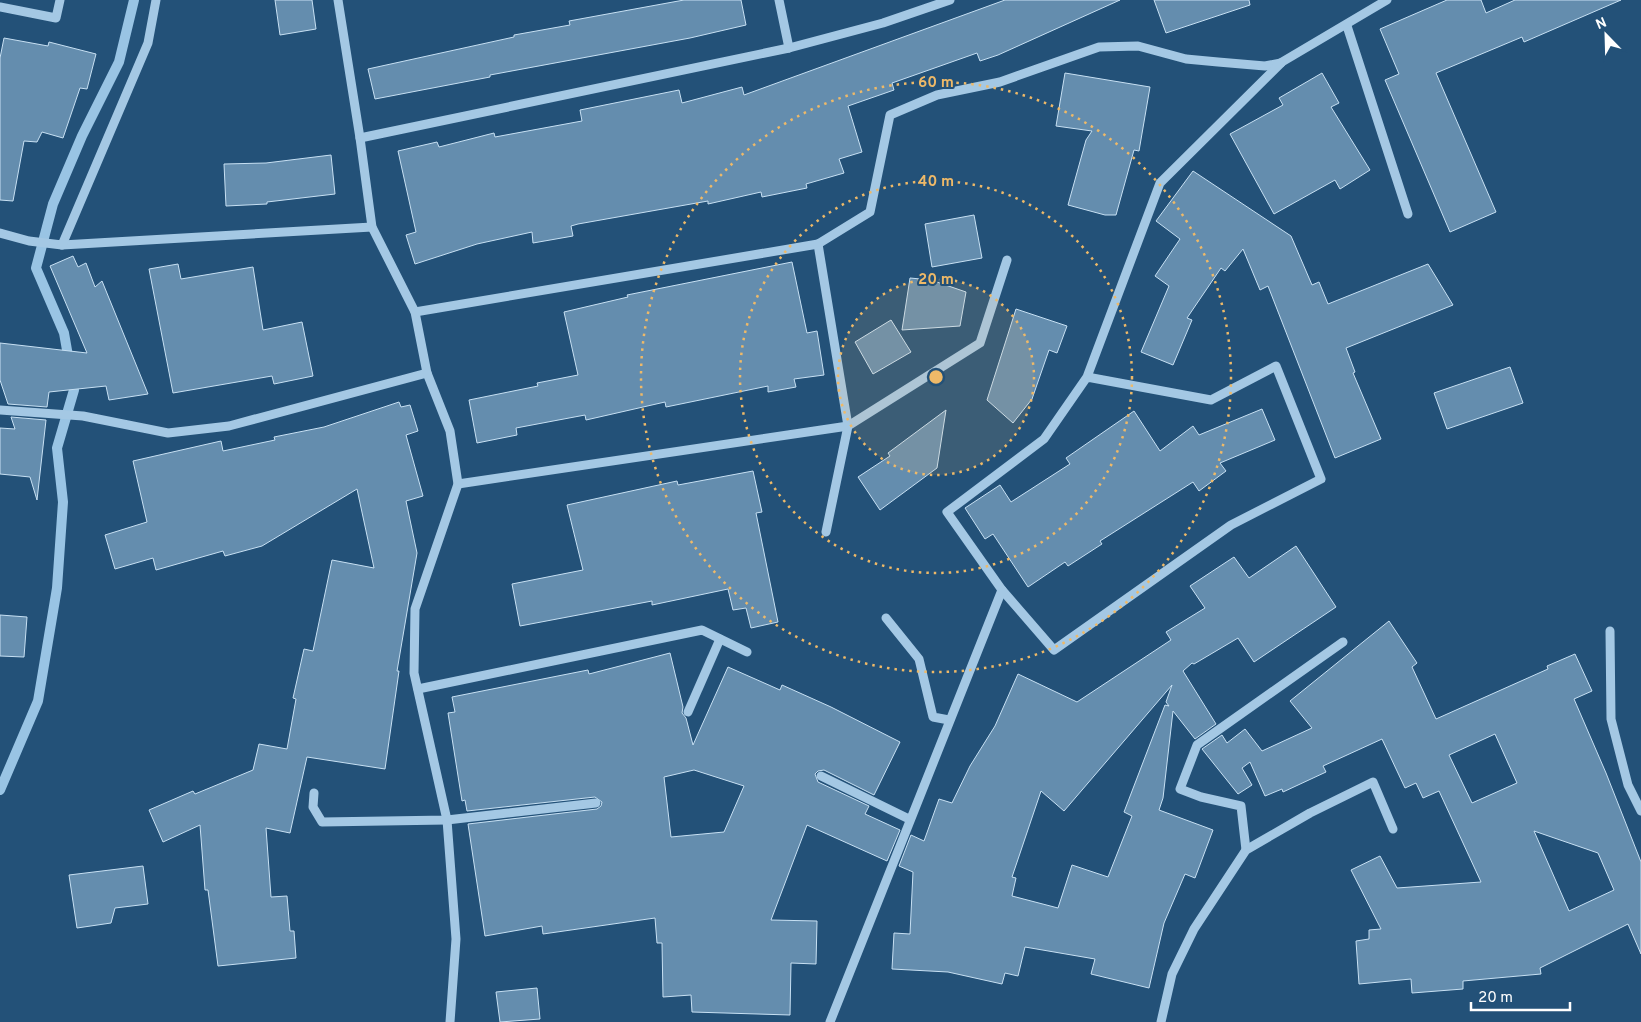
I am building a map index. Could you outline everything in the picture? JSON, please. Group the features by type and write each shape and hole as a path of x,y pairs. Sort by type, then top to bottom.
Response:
{"street":[{"path":"0,7 56,18 60,0"},
{"path":"58,245 148,43 156,0"},
{"path":"338,0 372,227 415,312 427,373 450,431 458,484 415,609 414,673 447,820 456,939 450,1022"},
{"path":"779,0 789,48"},
{"path":"360,138 789,48 883,23 950,0"},
{"path":"415,312 818,244 870,212 890,115 937,95 1000,82 1100,46 1138,46 1186,59 1265,66 1282,62 1347,26 1387,0"},
{"path":"1347,26 1408,214"},
{"path":"1087,377 1211,400 1276,366 1320,479 1231,525 1054,650 1002,590 947,512 1044,439 1087,377 1160,183 1282,62"},
{"path":"0,233 24,240 58,245 372,227"},
{"path":"818,244 848,426 826,532"},
{"path":"458,484 848,426 980,343 1008,260"},
{"path":"0,410 84,416 168,433 229,426 427,373"},
{"path":"830,1022 1002,590"},
{"path":"886,618 919,658 933,716 949,720"},
{"path":"418,689 702,630 747,652"},
{"path":"1610,631 1611,719 1628,785 1641,810"},
{"path":"688,712 720,639"},
{"path":"1246,850 1241,806 1202,797 1180,789 1197,745 1342,642"},
{"path":"821,776 910,819"},
{"path":"1161,1022 1172,974 1194,929 1246,850 1310,813 1373,782 1393,829"},
{"path":"314,793 313,807 322,822 447,820 596,803"}],"building":[{"path":"275,0 312,0 316,29 280,35"},
{"path":"684,0 741,0 746,25 690,38 490,75 490,77 375,99 368,69 514,37 514,35 570,25 569,21"},
{"path":"1005,0 1120,0 998,55 980,61 977,53 892,83 894,90 848,106 862,152 839,159 844,173 806,184 807,188 762,197 761,192 708,204 708,201 578,224 571,226 573,236 533,243 532,232 477,244 415,264 406,235 416,232 398,151 437,142 439,147 494,133 495,137 582,121 580,110 679,90 682,103 742,87 744,95"},
{"path":"1154,0 1249,0 1250,5 1166,33"},
{"path":"1447,0 1481,0 1486,13 1515,0 1621,0 1524,42 1522,37 1436,73 1496,212 1450,232 1385,80 1399,74 1380,29"},
{"path":"4,38 48,46 49,42 96,54 87,89 80,88 63,138 42,132 37,142 24,141 13,201 0,200 0,58"},
{"path":"1065,73 1150,87 1139,151 1134,150 1116,215 1105,215 1068,205 1086,140 1092,131 1056,126"},
{"path":"1322,73 1339,103 1331,107 1370,170 1340,189 1335,180 1274,214 1230,134 1283,105 1279,98"},
{"path":"331,155 335,194 267,202 267,204 226,206 224,164 266,163"},
{"path":"1193,171 1291,236 1312,285 1319,282 1328,304 1428,264 1453,305 1346,348 1355,372 1353,373 1381,439 1335,458 1268,286 1260,290 1243,249 1225,271 1221,268 1187,318 1192,320 1173,365 1141,352 1169,286 1155,276 1180,239 1156,221"},
{"path":"974,215 982,258 932,267 925,224"},
{"path":"73,256 78,267 86,263 95,287 102,281 148,394 109,400 106,386 49,392 47,407 8,404 0,380 0,343 87,353 50,266"},
{"path":"792,262 807,333 817,331 824,375 794,379 796,387 768,392 768,386 666,407 665,402 586,420 585,415 516,428 517,435 477,443 469,400 538,386 537,383 578,375 564,312 628,297 627,295"},
{"path":"178,264 181,279 253,267 263,330 302,322 313,376 274,384 272,376 173,393 149,269"},
{"path":"910,278 931,280 966,292 960,326 902,330"},
{"path":"1016,309 1067,326 1057,353 1049,350 1032,399 1013,423 987,400"},
{"path":"891,320 911,352 873,374 855,342"},
{"path":"1510,367 1523,403 1447,429 1434,393"},
{"path":"399,402 401,407 410,405 418,431 406,435 423,496 406,501 417,553 397,671 399,671 385,769 307,757 290,833 266,828 271,897 287,896 290,931 294,931 296,958 218,966 208,890 205,890 200,825 163,842 149,810 193,791 195,794 253,770 259,744 287,749 296,699 293,698 304,649 313,651 332,560 374,568 357,489 262,546 225,556 223,551 156,570 153,558 115,569 105,535 147,522 133,461 221,441 223,451 275,440 274,437 324,427"},
{"path":"1262,409 1275,440 1220,463 1226,471 1199,491 1193,482 1100,541 1102,544 1068,566 1065,562 1028,587 993,534 985,539 965,508 1000,485 1011,502 1070,464 1066,458 1134,411 1160,451 1193,426 1199,435"},
{"path":"946,410 937,468 880,510 858,477 890,456 888,453"},
{"path":"11,417 46,420 37,500 30,477 0,474 0,428 15,429"},
{"path":"753,471 762,512 756,513 778,622 751,628 746,608 733,610 728,589 652,605 652,601 520,626 512,584 583,570 567,505 677,481 678,485"},
{"path":"1296,546 1336,607 1254,662 1238,638 1194,664 1192,663 1183,671 1216,724 1195,739 1173,711 1163,798 1159,810 1213,830 1195,878 1185,874 1164,923 1149,988 1091,974 1095,959 1025,947 1018,976 1005,973 1002,984 948,972 892,969 894,933 910,934 913,872 899,866 911,835 924,841 939,799 952,803 970,766 995,726 1018,674 1077,702 1171,640 1166,632 1205,608 1190,586 1234,557 1249,578","holes":["1172,685 1166,702 1169,706 1165,705 1124,812 1132,816 1108,877 1072,865 1058,908 1012,896 1016,878 1012,877 1041,791 1064,811"]},
{"path":"0,615 27,617 24,657 0,656"},
{"path":"1389,621 1417,663 1412,667 1436,719 1548,669 1547,666 1575,654 1592,691 1574,699 1641,862 1641,954 1628,924 1540,968 1541,974 1463,981 1463,989 1412,993 1411,979 1359,984 1356,941 1369,939 1369,930 1381,929 1351,870 1380,856 1397,888 1481,882 1439,791 1423,798 1416,783 1405,788 1382,739 1323,766 1326,772 1283,792 1282,789 1265,796 1250,762 1242,768 1252,785 1238,794 1202,749 1222,735 1227,743 1245,729 1262,751 1312,728 1290,701","holes":["1495,734 1517,783 1472,803 1449,755","1534,831 1598,853 1614,890 1569,911"]},
{"path":"670,653 683,707 682,713 686,718 693,745 728,667 780,690 782,685 831,707 900,742 874,795 824,770 818,771 815,774 818,782 869,806 865,814 900,830 887,861 807,825 771,920 817,921 816,964 791,963 790,1015 692,1012 691,995 663,997 662,943 657,943 655,918 543,934 542,926 485,936 468,824 597,809 601,806 602,802 595,797 467,811 465,800 462,801 448,713 455,712 452,697 588,670 589,674","holes":["694,770 744,786 724,832 671,837 664,777"]},
{"path":"143,866 148,904 115,908 111,923 77,928 69,875"},
{"path":"537,988 540,1019 500,1022 496,992"}],"waterway":[{"path":"0,790 38,701 57,588 63,502 57,448 74,390 64,333 36,268 53,204 82,136 119,62 134,0"}]}
